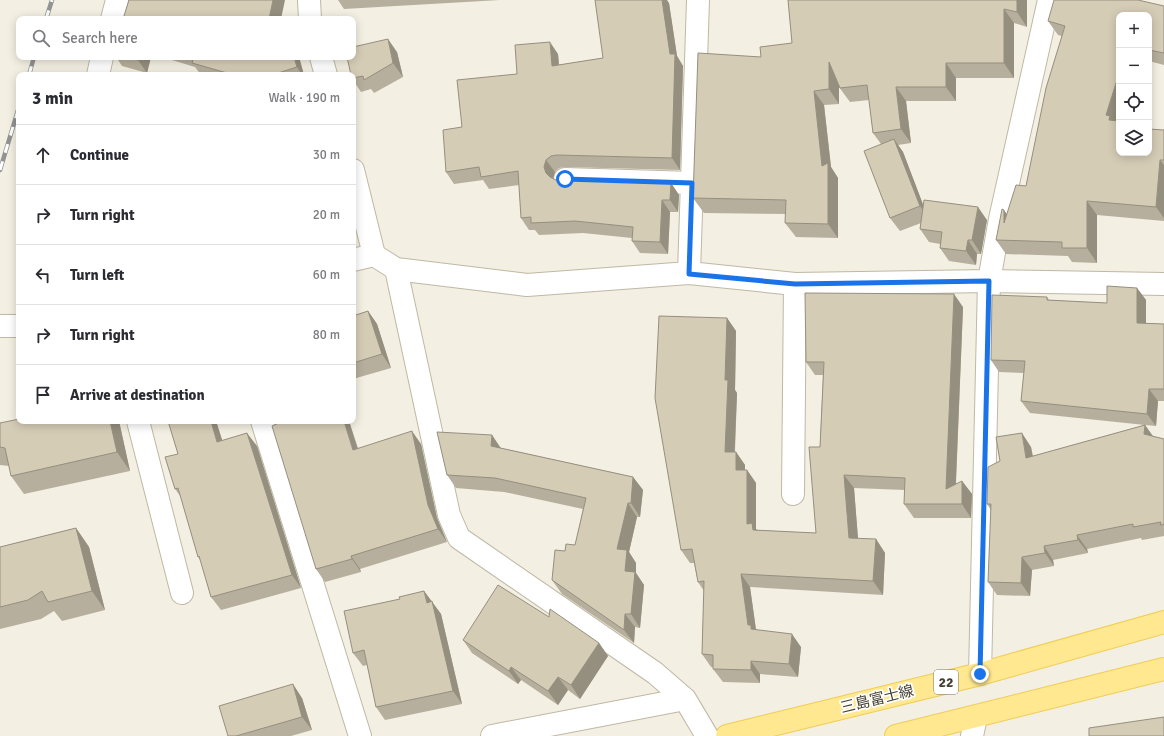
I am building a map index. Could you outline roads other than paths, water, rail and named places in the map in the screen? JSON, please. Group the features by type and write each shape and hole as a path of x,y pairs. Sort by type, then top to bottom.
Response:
{"main road":[{"name":"三島富士線","path":"727,736 980,674 1164,622"},
{"path":"896,736 974,726 1164,669"}],"street":[{"path":"113,16 117,0"},
{"path":"309,0 310,16"},
{"path":"689,274 698,0"},
{"path":"980,674 989,281 1000,219 1049,0"},
{"path":"99,72 101,60"},
{"path":"322,60 325,72"},
{"path":"565,179 692,183"},
{"path":"356,182 374,255 396,269 527,285 689,274 795,284 989,281 1164,284"},
{"path":"356,259 374,255"},
{"path":"396,269 449,515 459,538 656,673 685,699 707,736"},
{"path":"793,494 795,284"},
{"path":"0,326 16,326"},
{"path":"139,424 182,593"},
{"path":"263,424 360,736"},
{"path":"492,736 685,699"}],"railway":[{"path":"47,16 52,0"},
{"path":"30,72 33,60"},
{"path":"0,170 16,117"}]}
